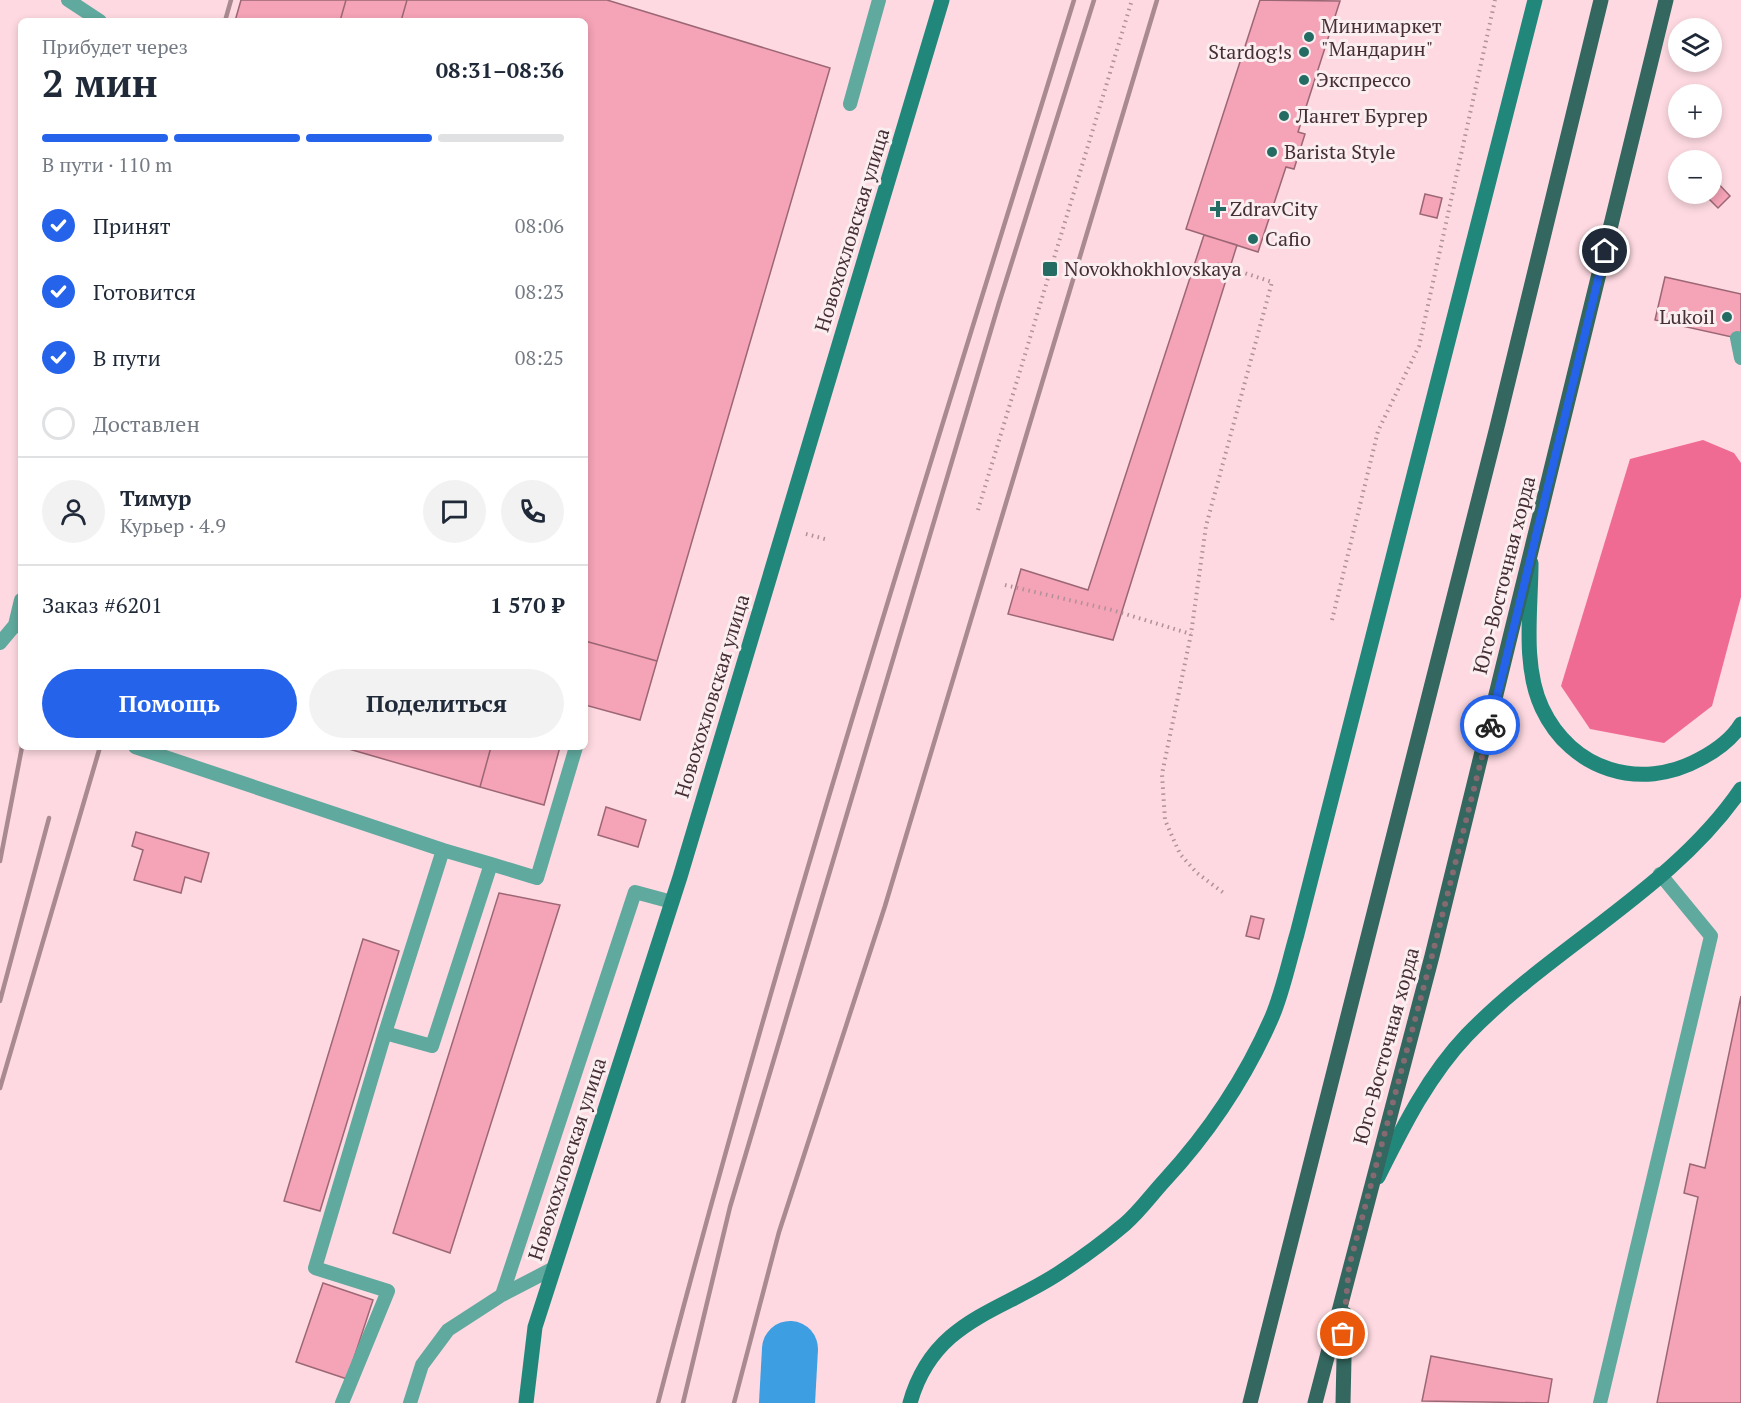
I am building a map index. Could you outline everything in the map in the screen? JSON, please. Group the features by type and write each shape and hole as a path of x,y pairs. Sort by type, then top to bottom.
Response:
{"main road":[{"path":"1250,1403 1497,428 1601,0"},
{"name":"Юго-Восточная хорда","path":"1315,1403 1432,956 1666,0"},
{"path":"1343,1403 1343,1334 1349,1267"}],"street":[{"name":"Новохохловская улица","path":"526,1403 535,1327 672,902 942,0"},
{"path":"910,1403 924,1371 939,1348 958,1329 981,1314 1058,1274 1126,1223 1194,1148 1236,1090 1272,1015 1297,934 1535,0"},
{"path":"1531,557 1532,678 1542,708 1556,730 1574,750 1599,766 1626,775 1656,774 1686,767 1715,750 1741,724"},
{"path":"1367,1199 1402,1128 1432,1079 1467,1036 1514,991 1693,847 1722,816 1741,789"}],"lane":[{"path":"68,0 95,18"},
{"path":"850,104 879,0"},
{"path":"1737,338 1741,358"},
{"path":"0,643 18,626"},
{"path":"144,750 443,850 537,878 575,750"},
{"path":"342,1403 387,1292 315,1268 443,850"},
{"path":"386,1033 432,1046 491,864"},
{"path":"1600,1403 1711,936 1660,874"},
{"path":"502,1295 635,892 672,902"},
{"path":"410,1403 423,1365 448,1330 502,1295 554,1268"}],"path":[{"path":"978,510 1132,0"},
{"path":"1332,620 1378,431 1419,346 1495,0"},
{"path":"1217,264 1272,282 1206,526 1191,634 1162,774 1165,820 1180,854 1197,873 1225,894"},
{"path":"802,533 825,539"},
{"path":"1005,585 1112,610 1191,634"}],"shaded area":[{"path":"1703,440 1734,453 1741,463 1741,597 1712,706 1664,743 1590,729 1561,686 1630,459"}],"building":[{"path":"241,0 346,0 341,18 236,18"},
{"path":"346,0 407,0 402,18 341,18"},
{"path":"407,0 607,0 830,68 657,661 588,642 588,18 402,18"},
{"path":"1260,0 1340,1 1298,132 1305,134 1294,169 1286,167 1258,252 1186,229"},
{"path":"1722,188 1730,196 1722,204"},
{"path":"1425,194 1442,198 1437,218 1420,214"},
{"path":"1204,235 1237,245 1113,640 1008,614 1021,569 1088,590"},
{"path":"1665,277 1741,294 1741,339 1655,320"},
{"path":"588,642 657,661 640,720 588,706"},
{"path":"352,750 490,750 480,787"},
{"path":"490,750 559,750 544,805 480,787"},
{"path":"606,807 646,820 638,847 598,835"},
{"path":"136,832 209,853 201,882 185,877 181,893 134,880 143,850 132,846"},
{"path":"499,893 560,905 450,1253 393,1233"},
{"path":"1251,916 1264,919 1259,939 1246,936"},
{"path":"363,939 399,951 320,1211 284,1201"},
{"path":"1741,996 1741,1403 1657,1403 1698,1197 1684,1193 1690,1164 1705,1168"},
{"path":"323,1283 373,1300 347,1379 296,1362"},
{"path":"1431,1356 1552,1379 1548,1403 1422,1401"}],"waterway":[{"path":"787,1403 790,1349"}],"railway":[{"path":"226,18 231,0"},
{"path":"658,1403 705,1226 858,699 1074,0"},
{"path":"683,1403 730,1207 999,303 1094,0"},
{"path":"734,1403 779,1232 885,906 1157,0"},
{"path":"0,861 21,750"},
{"path":"0,1088 99,750"},
{"path":"0,1001 49,818"}],"way so far":[{"path":"1343,1334 1349,1267 1432,956 1490,725"}],"place":[{"name":"Минимаркет \"Мандарин\"","path":"1309,37"},
{"name":"Stardog!s","path":"1304,52"},
{"name":"Экспрессо","path":"1304,80"},
{"name":"Лангет Бургер","path":"1284,116"},
{"name":"Barista Style","path":"1272,152"},
{"name":"ZdravCity","path":"1218,209"},
{"name":"Cafio","path":"1253,239"},
{"name":"Novokhokhlovskaya","path":"1050,269"},
{"name":"Lukoil","path":"1727,317"}],"route":[{"path":"1490,725 1605,251"}]}
